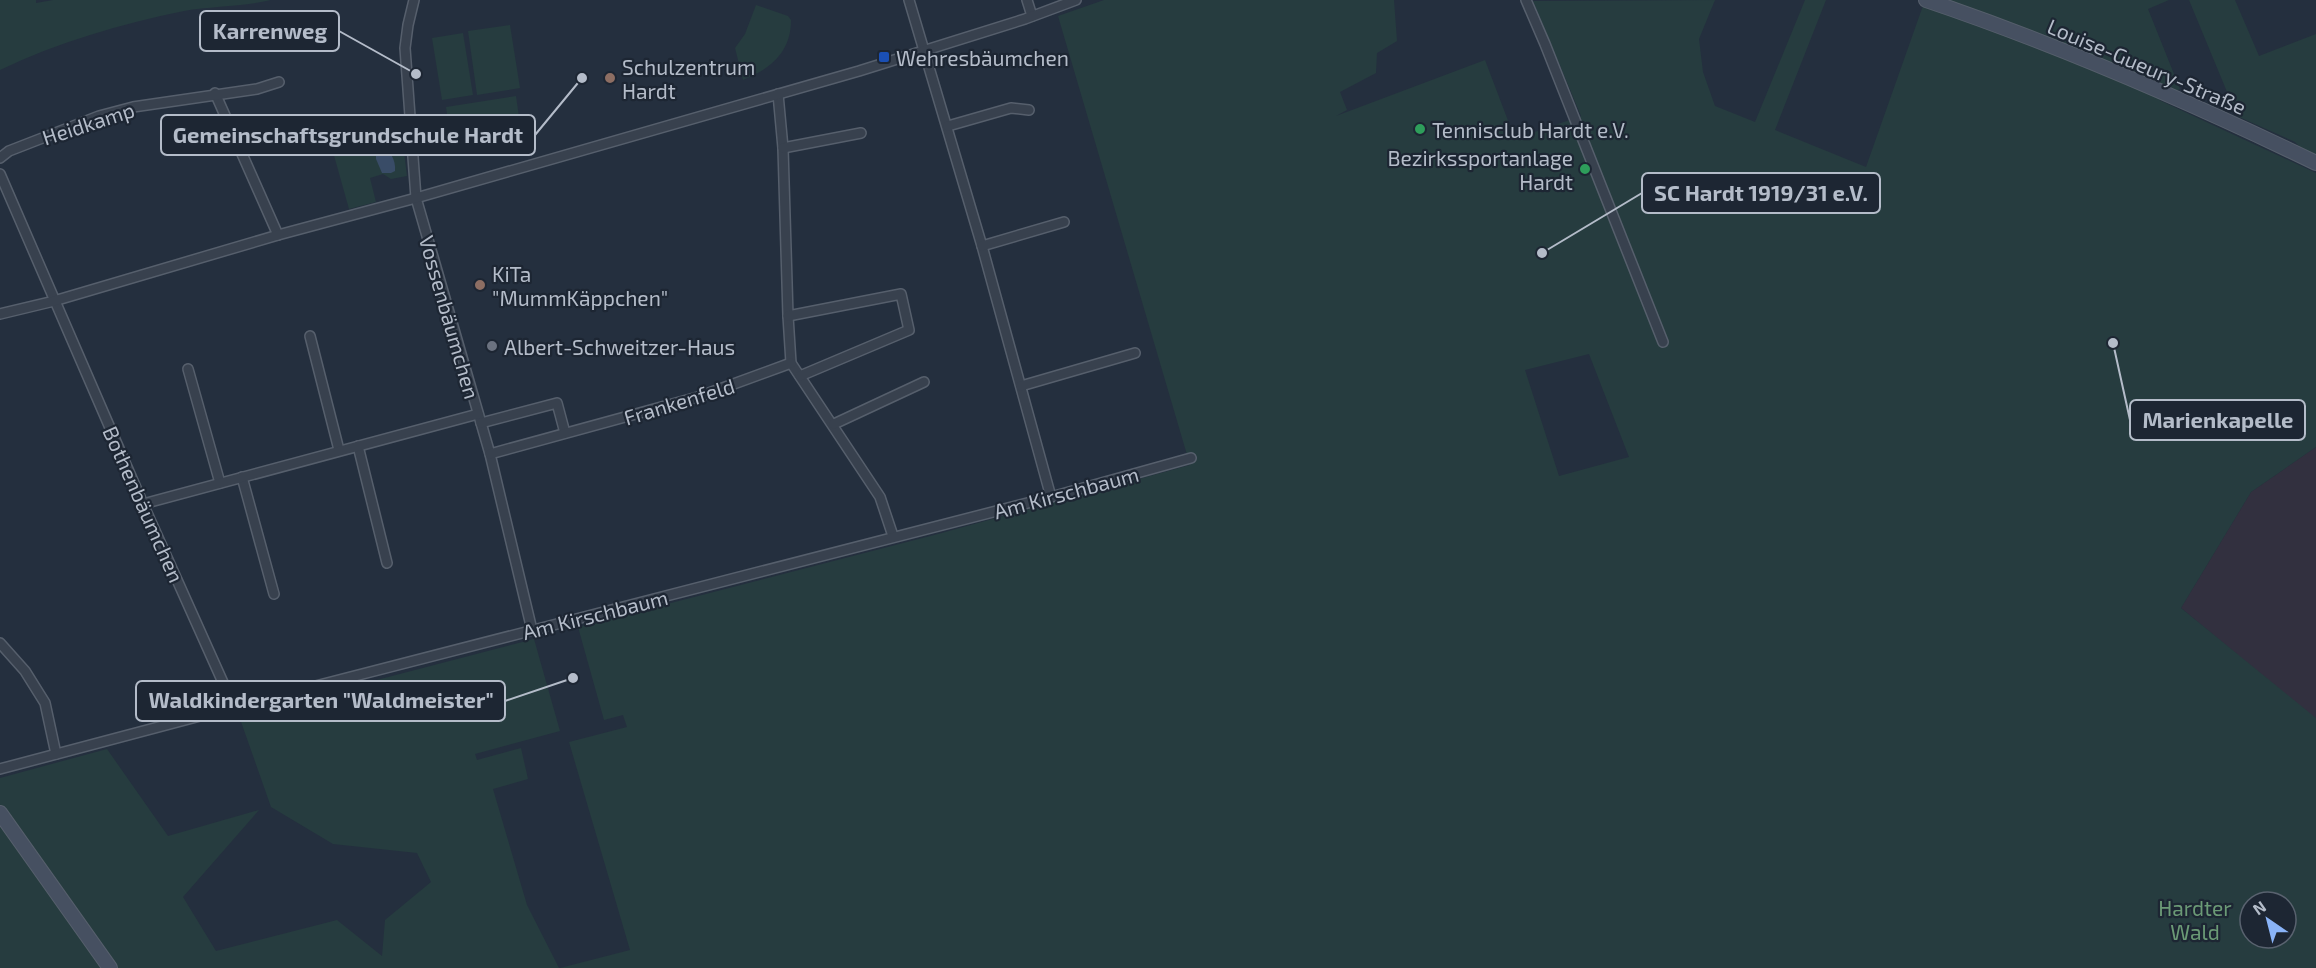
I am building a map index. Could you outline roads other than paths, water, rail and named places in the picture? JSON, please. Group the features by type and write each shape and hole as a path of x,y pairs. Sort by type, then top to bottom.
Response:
{"street":[{"name":"Vossenbäumchen","path":"414,0 405,48 416,198 490,454 532,630"},
{"path":"909,0 948,126 1051,497"},
{"path":"1027,0 1032,16"},
{"path":"0,314 54,301 278,235 416,198 778,94 925,51 1076,0"},
{"path":"1526,0 1663,342"},
{"name":"Louise-Gueury-Straße","path":"1926,0 1973,16 2134,80 2316,163"},
{"name":"Heidkamp","path":"0,158 9,151 99,116 133,107 215,93 257,89 279,82"},
{"path":"215,93 278,235"},
{"path":"778,94 783,147 791,363 834,424 880,496 893,536"},
{"path":"948,126 1011,108 1029,110"},
{"path":"783,147 861,133"},
{"path":"0,174 54,301"},
{"path":"982,246 1065,222"},
{"path":"788,316 901,294 909,330 800,376"},
{"name":"Bothenbäumchen","path":"54,301 234,707"},
{"path":"310,336 339,450"},
{"path":"1021,386 1135,353"},
{"name":"Frankenfeld","path":"490,454 698,398 791,363"},
{"path":"188,369 220,483"},
{"path":"834,424 924,381"},
{"path":"143,504 339,450 557,402 565,433"},
{"path":"358,446 387,562"},
{"name":"Am Kirschbaum","path":"0,770 234,707 1051,497 1191,458"},
{"path":"242,477 274,594"},
{"path":"0,643 25,671 45,703 56,754"},
{"path":"0,813 110,968"}],"water":[{"path":"380,145 387,149 393,159 395,171 391,173 382,173 376,159 376,149"}],"place":[{"name":"Wehresbäumchen","path":"884,57"},
{"name":"Karrenweg","path":"416,74"},
{"name":"Gemeinschaftsgrundschule Hardt","path":"582,78"},
{"name":"Schulzentrum Hardt","path":"610,78"},
{"name":"Tennisclub Hardt e.V.","path":"1420,129"},
{"name":"Bezirkssportanlage Hardt","path":"1585,169"},
{"name":"SC Hardt 1919/31 e.V.","path":"1542,253"},
{"name":"KiTa \"MummKäppchen\"","path":"480,285"},
{"name":"Marienkapelle","path":"2113,343"},
{"name":"Albert-Schweitzer-Haus","path":"492,346"},
{"name":"Waldkindergarten \"Waldmeister\"","path":"573,678"}],"park label":[{"name":"Hardter Wald","path":"2195,919"}]}
